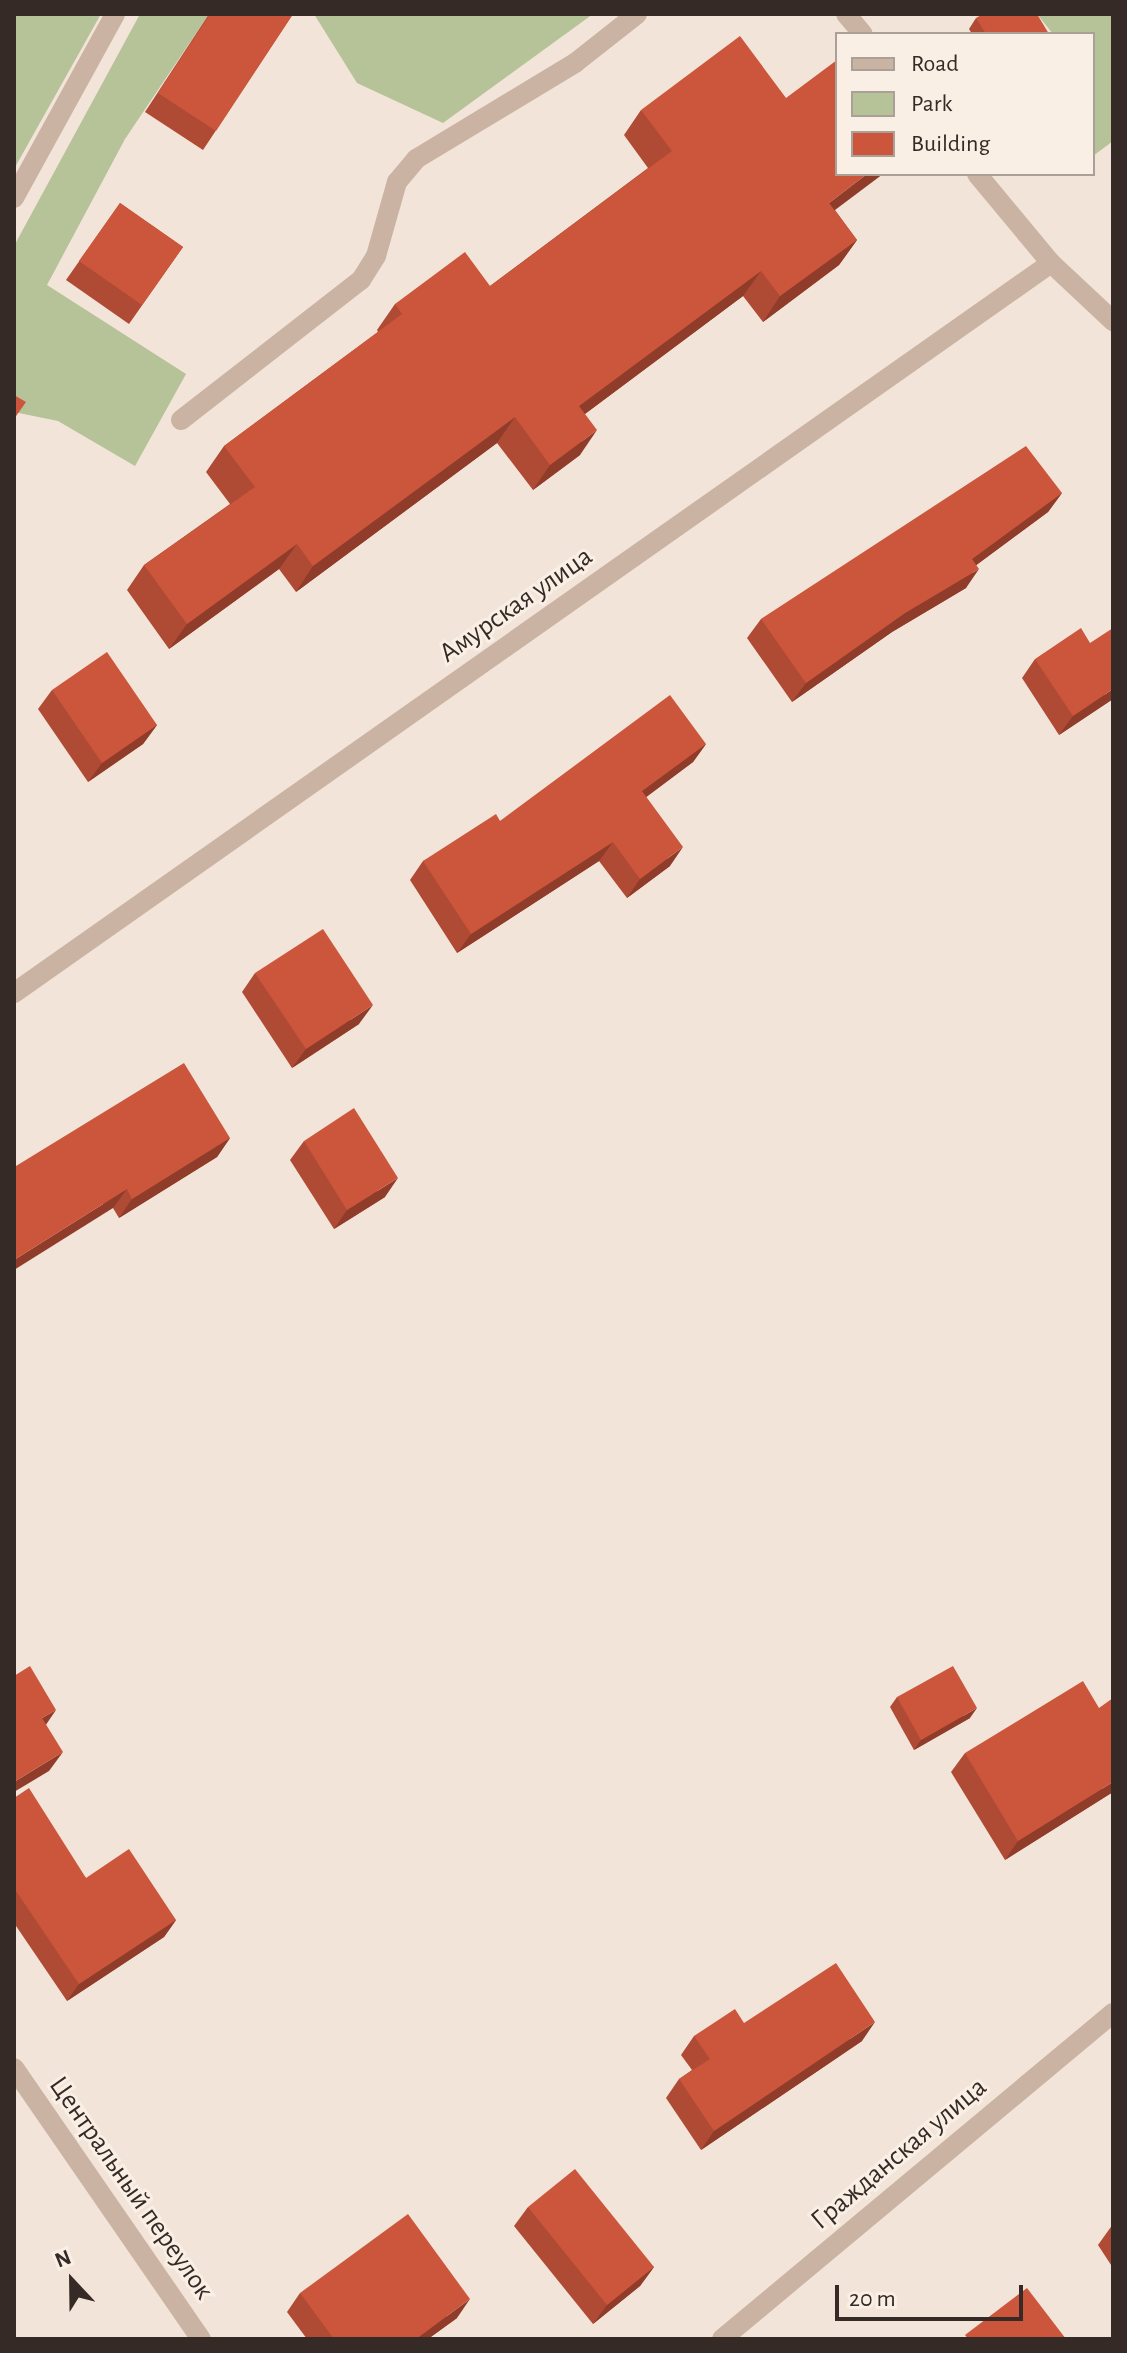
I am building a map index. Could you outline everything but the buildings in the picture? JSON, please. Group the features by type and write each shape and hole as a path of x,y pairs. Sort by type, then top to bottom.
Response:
{"street":[{"path":"14,198 115,14"},
{"path":"181,420 361,280 376,256 397,182 416,159 575,63 637,14"},
{"path":"846,14 861,32"},
{"path":"979,176 1051,263 1111,311"},
{"name":"Амурская улица","path":"14,993 1051,263"},
{"name":"Гражданская улица","path":"722,2339 1113,2013"},
{"name":"Центральный переулок","path":"14,2068 201,2339"}],"green space":[{"path":"14,14 101,14 14,169"},
{"path":"140,14 209,14 125,139 47,285 186,374 135,466 58,421 14,412 14,246"},
{"path":"314,14 593,14 443,123 357,83"},
{"path":"1037,14 1113,14 1113,141 1095,154 1095,32 1051,32"}]}
